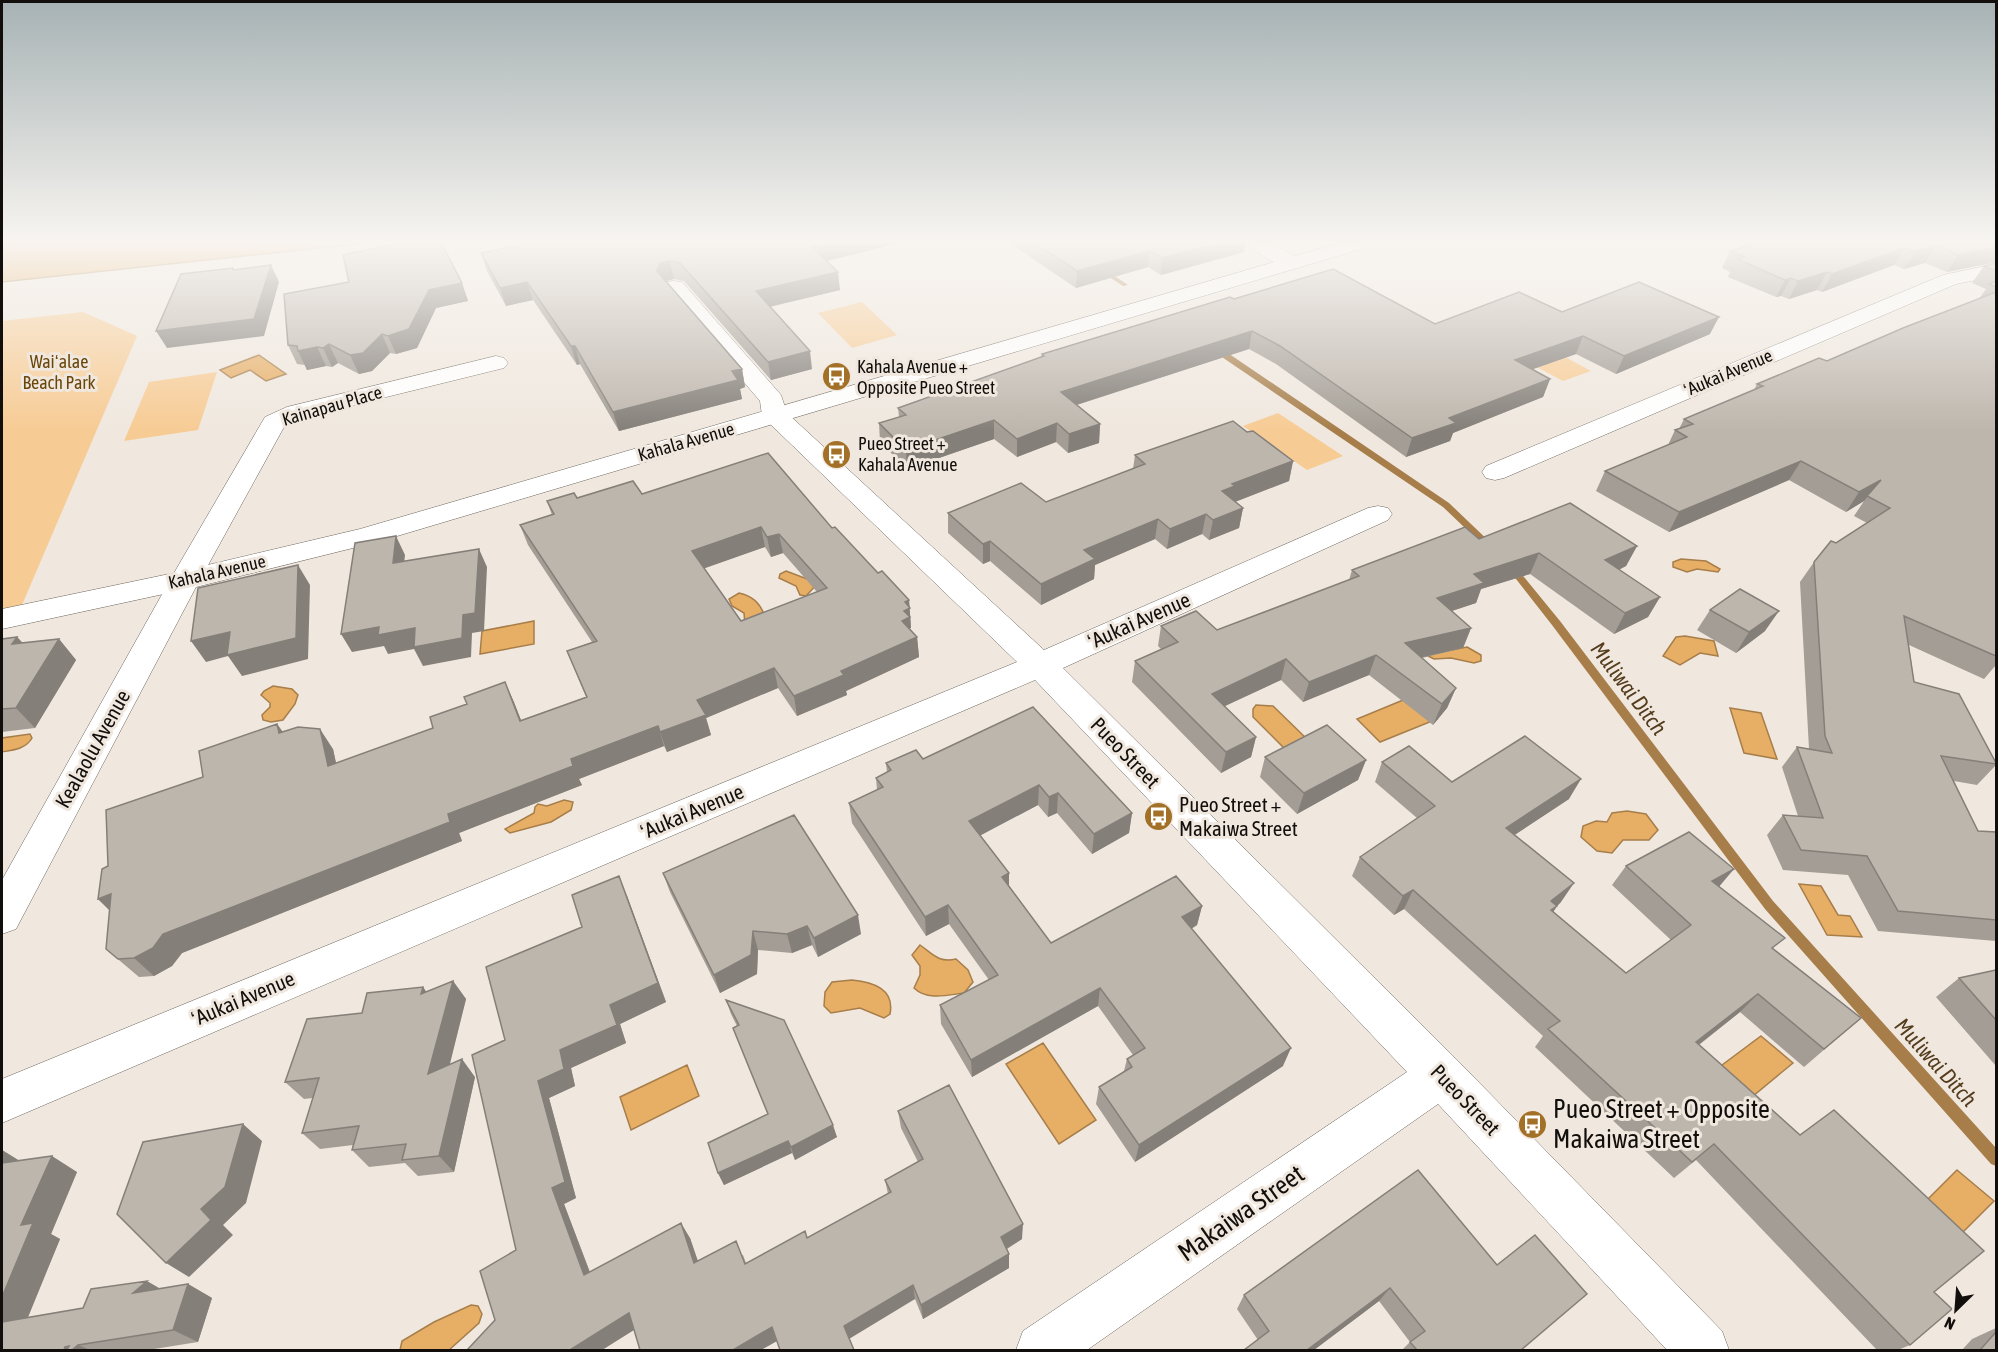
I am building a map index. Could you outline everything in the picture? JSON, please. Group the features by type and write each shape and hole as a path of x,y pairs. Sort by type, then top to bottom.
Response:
{"street":[{"name":"Pueo Street","path":"690,305 772,400 775,416 1040,665 1441,1075 1703,1350"},
{"name":"Kahala Avenue","path":"2,619 185,580 367,536 1150,305"},
{"name":"ʻAukai Avenue","path":"1495,472 1888,305"},
{"name":"Kainapau Place","path":"185,580 274,422 296,412 496,363"},
{"name":"ʻAukai Avenue","path":"2,1101 1040,665 1378,514"},
{"name":"Kealaolu Avenue","path":"2,917 185,580"},
{"name":"Makaiwa Street","path":"1042,1350 1441,1075"}],"green space":[{"path":"850,305 865,305 897,335 852,348 818,313"},
{"name":"Waiʻalae Beach Park","path":"83,312 137,336 19,612 2,614 2,321"},
{"path":"1519,332 1591,371 1563,381 1490,342"},
{"path":"217,372 198,430 124,441 149,382"},
{"path":"1278,413 1343,456 1307,470 1243,426"}],"shaded area":[{"path":"259,355 286,374 266,381 250,370 231,378 220,370"},
{"path":"1681,559 1706,561 1720,569 1718,572 1697,569 1687,572 1673,567 1673,562"},
{"path":"786,571 818,583 806,596 800,595 796,586 779,578 780,574"},
{"path":"739,593 755,600 764,614 745,625 744,613 732,606 729,599"},
{"path":"534,621 534,644 480,654 482,631"},
{"path":"1685,636 1714,641 1718,656 1700,653 1680,665 1663,656 1676,637"},
{"path":"1467,647 1481,655 1481,661 1474,663 1451,658 1434,659 1426,655"},
{"path":"273,686 292,689 298,695 295,704 283,720 271,722 263,720 262,715 270,707 270,703 261,695"},
{"path":"1413,696 1437,719 1380,742 1357,719"},
{"path":"1256,705 1273,706 1310,742 1288,752 1253,717 1253,709"},
{"path":"1730,708 1761,713 1777,759 1744,753"},
{"path":"30,734 32,738 26,745 2,752 2,738"},
{"path":"564,800 573,802 571,810 551,822 510,833 505,829 534,813 538,804 547,806"},
{"path":"1627,811 1646,814 1658,830 1649,840 1623,840 1612,853 1597,851 1581,837 1583,826 1596,821 1607,822 1612,813"},
{"path":"1799,884 1821,886 1838,915 1850,916 1862,937 1827,935"},
{"path":"920,945 940,959 956,959 968,970 973,982 964,993 931,996 914,988 920,975 920,966 912,955"},
{"path":"852,980 881,988 889,998 890,1014 884,1018 860,1008 831,1013 824,1006 825,992 832,982"},
{"path":"1761,1036 1793,1063 1747,1101 1714,1071"},
{"path":"1043,1043 1096,1120 1059,1144 1006,1064"},
{"path":"687,1065 699,1096 631,1130 620,1097"},
{"path":"1957,1170 1994,1201 1948,1247 1912,1215"},
{"path":"471,1305 478,1306 482,1314 479,1323 449,1350 400,1350 402,1341 434,1322"}],"building":[{"path":"167,305 258,305 254,319 156,331"},
{"path":"285,305 421,305 409,329 388,336 382,334 363,353 350,355 329,344 323,348 298,351 297,346 288,345"},
{"path":"543,305 687,305 742,369 732,371 738,380 613,412 575,346 571,346"},
{"path":"717,305 769,305 810,351 768,362"},
{"path":"1203,305 1400,305 1435,324 1485,305 1547,305 1562,312 1580,305 1692,305 1719,317 1624,356 1583,336 1515,360 1550,379 1449,418 1456,423 1412,438 1280,346 1252,331 1061,392 1100,424 1069,434 1057,423 1017,439 994,420 906,450 879,423 906,415 898,408 1044,356 1042,354"},
{"path":"1962,305 1996,305 1996,656 1904,616 1914,682 1959,694 1996,763 1941,756 1978,831 1996,832 1996,920 1898,911 1867,856 1801,850 1783,815 1823,818 1797,747 1832,753 1825,736 1814,562 1831,541 1836,543 1890,508 1867,496 1881,480 1859,492 1801,461 1679,512 1605,471 1687,437 1675,430 1693,424 1684,419 1763,386 1757,384 1819,358 1827,361"},
{"path":"1233,421 1247,432 1253,431 1293,461 1232,484 1235,486 1222,491 1243,508 1213,520 1206,514 1170,529 1158,519 1084,550 1095,559 1041,584 990,541 983,544 948,513 1021,483 1046,502 1145,464 1135,455"},
{"path":"768,453 832,528 835,527 878,573 882,571 909,600 905,602 910,608 904,611 910,617 902,621 917,637 841,671 844,675 794,696 774,668 697,700 706,715 660,732 658,726 571,759 573,766 448,814 450,822 163,934 153,948 134,958 118,959 106,949 111,894 98,899 102,869 108,866 106,810 203,777 199,751 277,724 279,733 298,727 320,729 328,766 433,728 430,717 467,704 464,697 505,682 520,721 587,697 567,651 597,641 520,525 554,514 547,501 574,493 577,498 633,481 642,494","holes":["761,527 767,537 779,534 827,588 741,621 692,551"]},
{"path":"1570,503 1637,546 1605,560 1660,597 1625,613 1539,553 1474,574 1484,583 1437,598 1471,628 1405,643 1456,688 1442,704 1376,655 1309,682 1286,659 1212,694 1256,737 1226,752 1135,661 1178,642 1161,626 1196,611 1217,630 1359,576 1352,570 1465,527 1479,539"},
{"path":"396,536 393,563 479,549 475,613 463,615 462,638 414,647 415,628 378,635 379,627 341,634 355,543"},
{"path":"298,565 296,638 227,655 230,632 191,641 198,588"},
{"path":"1740,589 1779,611 1749,632 1710,610"},
{"path":"17,637 12,644 59,639 16,708 2,709 2,639"},
{"path":"1033,707 1132,813 1094,834 1058,793 1049,797 1039,785 969,821 1009,873 1002,877 1051,943 1176,876 1202,906 1182,917 1291,1048 1139,1145 1099,1087 1132,1067 1127,1059 1145,1048 1100,988 971,1060 940,1005 998,975 948,905 925,917 849,803 883,787 876,778 891,770 886,763 916,750 923,759"},
{"path":"1327,725 1366,760 1304,793 1265,757"},
{"path":"1525,736 1581,779 1506,828 1574,883 1551,901 1557,906 1551,910 1626,973 1691,925 1626,866 1689,832 1734,869 1712,881 1785,938 1772,948 1861,1018 1824,1049 1758,994 1696,1042 1800,1135 1834,1110 1984,1251 1934,1292 1952,1309 1910,1345 1714,1144 1692,1162 1548,1029 1560,1021 1413,890 1403,896 1360,857 1435,806 1382,762 1409,746 1452,782"},
{"path":"794,815 858,915 814,938 807,926 787,934 753,931 751,955 714,975 663,873"},
{"path":"619,876 658,983 610,1005 617,1025 560,1050 564,1069 538,1081 565,1182 552,1188 584,1275 681,1223 694,1263 736,1241 745,1264 805,1231 807,1238 891,1192 885,1180 923,1159 898,1111 949,1085 1023,1224 1001,1237 1009,1254 921,1305 913,1285 844,1326 854,1350 780,1350 772,1327 733,1350 640,1350 629,1313 570,1350 467,1350 495,1320 480,1271 516,1250 472,1055 505,1040 486,967 582,927 572,895"},
{"path":"1996,970 1996,1020 1959,978"},
{"path":"453,981 428,1074 462,1059 439,1156 402,1160 406,1144 352,1150 359,1126 302,1133 319,1078 285,1082 307,1019 362,1013 367,993 423,987 421,994"},
{"path":"726,1000 784,1020 833,1125 791,1147 788,1141 718,1173 708,1143 768,1114 733,1028 739,1025"},
{"path":"243,1124 225,1187 201,1209 211,1220 166,1263 117,1214 143,1142"},
{"path":"52,1156 21,1225 33,1223 2,1297 2,1163"},
{"path":"1418,1170 1497,1265 1535,1235 1587,1294 1521,1350 1417,1350 1410,1342 1425,1331 1390,1288 1307,1350 1244,1350 1269,1331 1244,1295"},
{"path":"147,1281 133,1293 188,1284 173,1330 78,1345 72,1350 67,1350 69,1346 64,1350 2,1350 2,1322 83,1308 91,1289"},
{"path":"1996,1332 1996,1350 1980,1350"}],"waterway":[{"name":"Muliwai Ditch","path":"1216,349 1446,505 1490,547"},
{"name":"Muliwai Ditch","path":"1512,568 1769,905 1996,1159"}],"place":[{"name":"Kahala Avenue + Opposite Pueo Street","path":"836,377"},
{"name":"Pueo Street + Kahala Avenue","path":"837,454"},
{"name":"Pueo Street + Makaiwa Street","path":"1158,817"},
{"name":"Pueo Street + Opposite Makaiwa Street","path":"1532,1124"}]}
